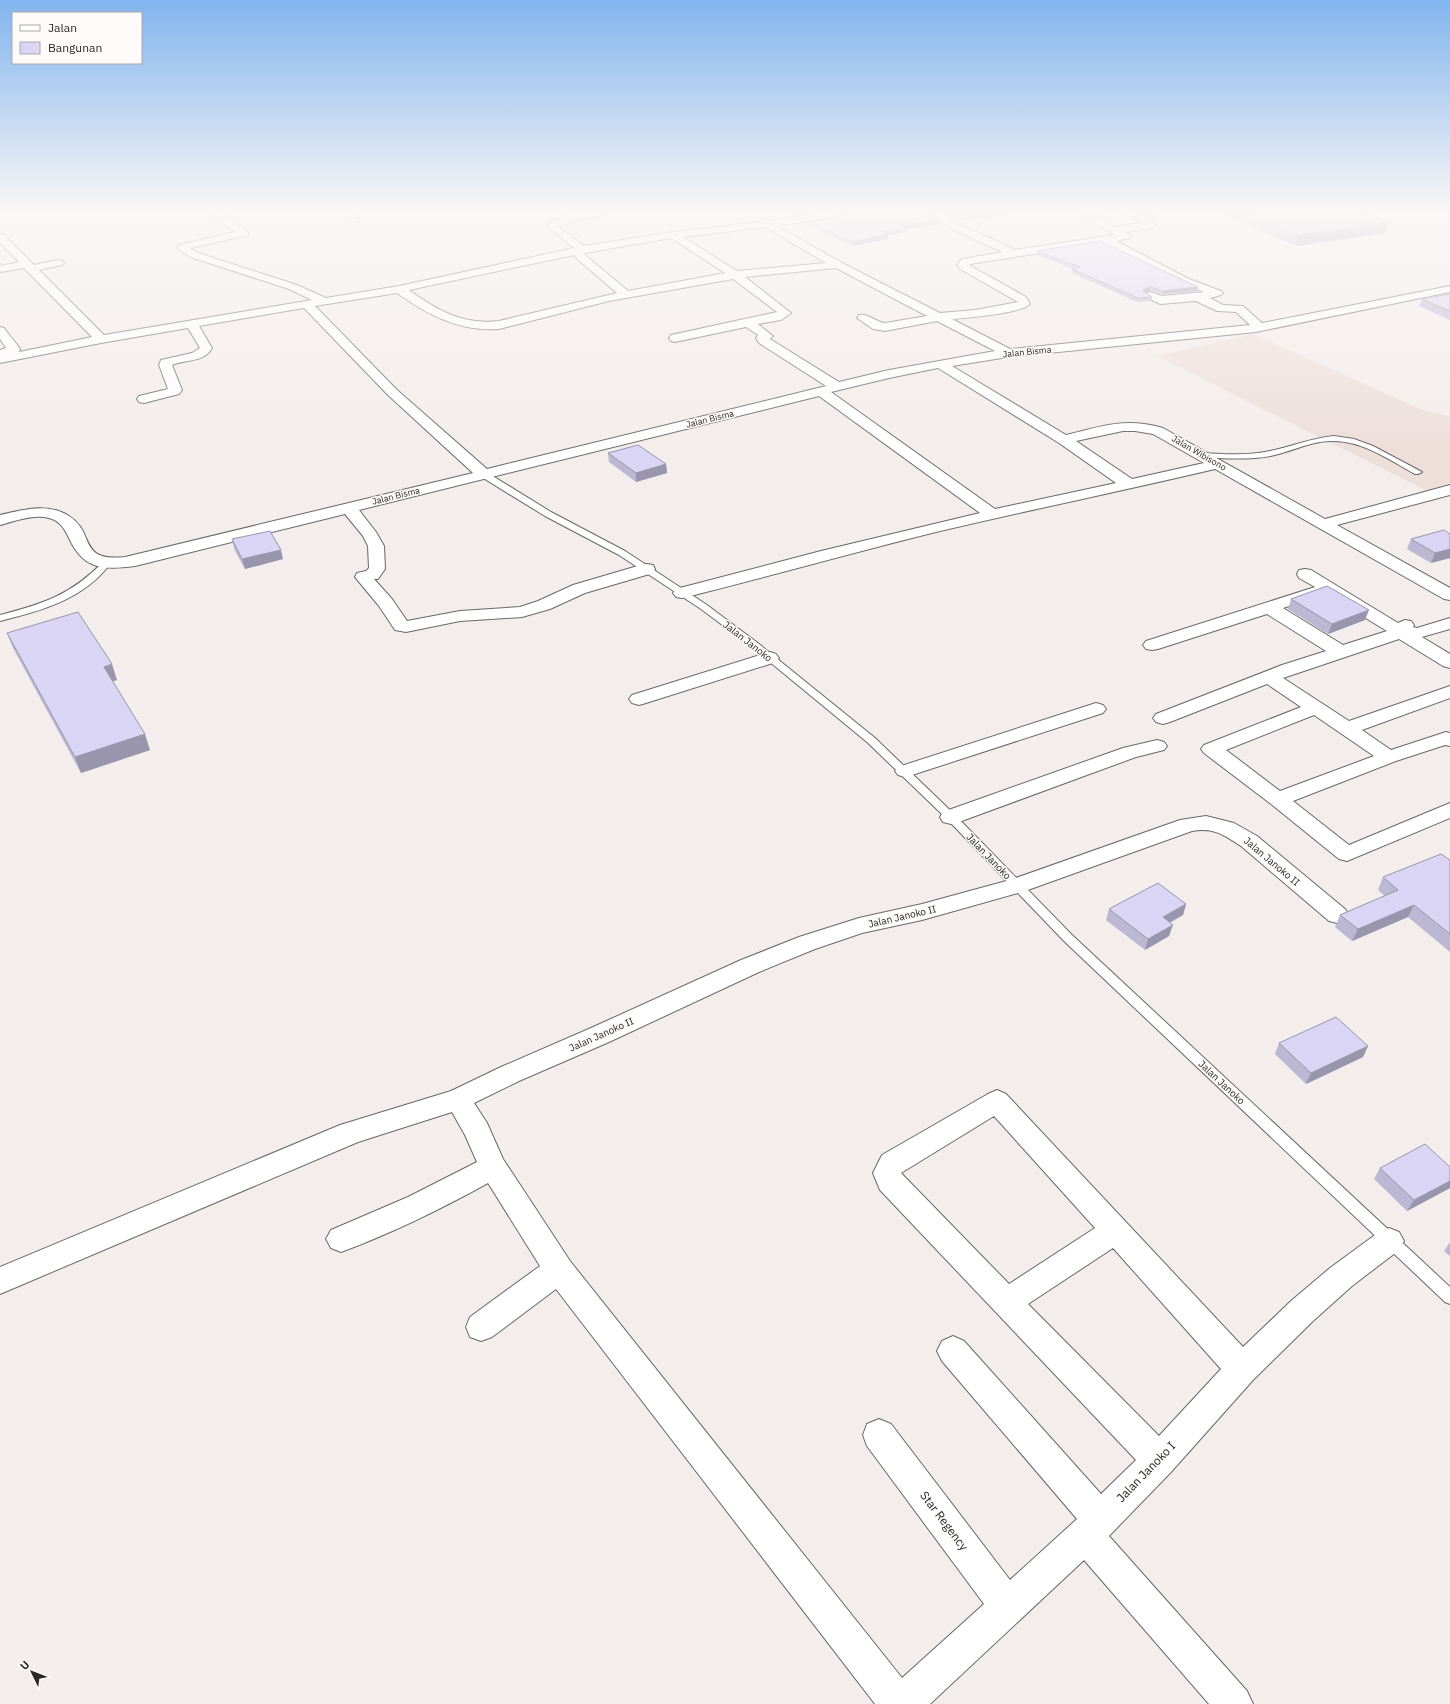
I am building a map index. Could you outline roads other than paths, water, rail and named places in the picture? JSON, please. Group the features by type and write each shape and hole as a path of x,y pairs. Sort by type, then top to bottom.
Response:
{"street":[{"path":"53,291 101,339"},
{"path":"301,291 326,302"},
{"path":"0,360 101,339 390,291"},
{"path":"401,291 423,307 456,322 471,326 484,327 504,324 579,305 650,291"},
{"path":"621,291 626,295"},
{"path":"675,338 784,315 784,312 756,291"},
{"path":"888,291 1008,353"},
{"path":"863,318 881,327 939,317 975,314 1024,304 1022,299 1007,291"},
{"path":"1150,295 1160,300 1198,297 1216,293 1210,291"},
{"name":"Jalan Bisma","path":"0,520 35,513 47,513 60,516 71,525 82,549 88,557 106,564 135,561 483,474 600,447 836,387 940,364 1008,353 1259,327 1442,291"},
{"path":"1198,297 1221,308 1239,309 1259,327"},
{"path":"307,304 338,338 388,388 437,434 483,474"},
{"path":"144,399 174,392 175,390 165,366 166,363 176,359 201,354 206,350 191,323"},
{"path":"748,323 767,336 762,338 763,340 836,387"},
{"path":"0,331 14,347 12,351 0,355"},
{"path":"940,364 1064,440 1130,485"},
{"path":"821,391 993,515"},
{"name":"Jalan Wibisono","path":"1064,440 1120,427 1145,427 1167,435 1450,595"},
{"path":"682,593 758,572 993,515 1217,464"},
{"path":"1323,524 1450,490"},
{"path":"349,508 370,535 376,546 376,569 372,575 363,577 386,603 400,626 406,627 460,616 522,612 544,605 579,589 647,569"},
{"path":"1305,574 1450,662"},
{"path":"1152,645 1328,588"},
{"path":"1268,607 1341,652"},
{"path":"1401,632 1405,625 1450,609"},
{"path":"1163,718 1268,677 1401,632 1418,633 1450,623"},
{"path":"639,699 770,658"},
{"path":"1268,677 1388,757"},
{"path":"1346,729 1450,692"},
{"path":"1315,708 1211,749 1278,799 1346,854 1450,810"},
{"path":"905,771 1096,709"},
{"path":"1278,799 1388,757 1446,738 1450,740"},
{"path":"951,817 1130,752 1157,746"},
{"name":"Jalan Janoko II","path":"0,1282 350,1133 459,1099 510,1074 600,1035 750,966 807,943 859,926 922,912 1017,886 1188,825 1210,822 1226,828 1249,841 1337,916"},
{"path":"459,1099 469,1120 477,1131 484,1150 493,1167 559,1270 901,1704"},
{"path":"1158,1460 890,1182 886,1173 892,1163 997,1101 1242,1369"},
{"path":"341,1239 399,1216 440,1196 493,1167"},
{"path":"1006,1302 1116,1230"},
{"name":"Jalan Janoko I","path":"901,1704 1093,1527 1158,1460 1242,1369 1302,1311 1341,1277 1389,1241"},
{"path":"481,1327 559,1270"},
{"path":"953,1351 1234,1704"},
{"name":"Star Regency","path":"879,1435 1008,1606"}],"lane":[{"path":"1201,455 1251,456 1284,450 1317,441 1341,438 1362,445 1418,472"},
{"name":"Jalan Janoko","path":"483,474 524,500 647,569 704,607 770,658 871,740 905,771 951,817 1068,938 1450,1297"},
{"path":"0,618 60,601 73,594 86,584 106,564"}]}
